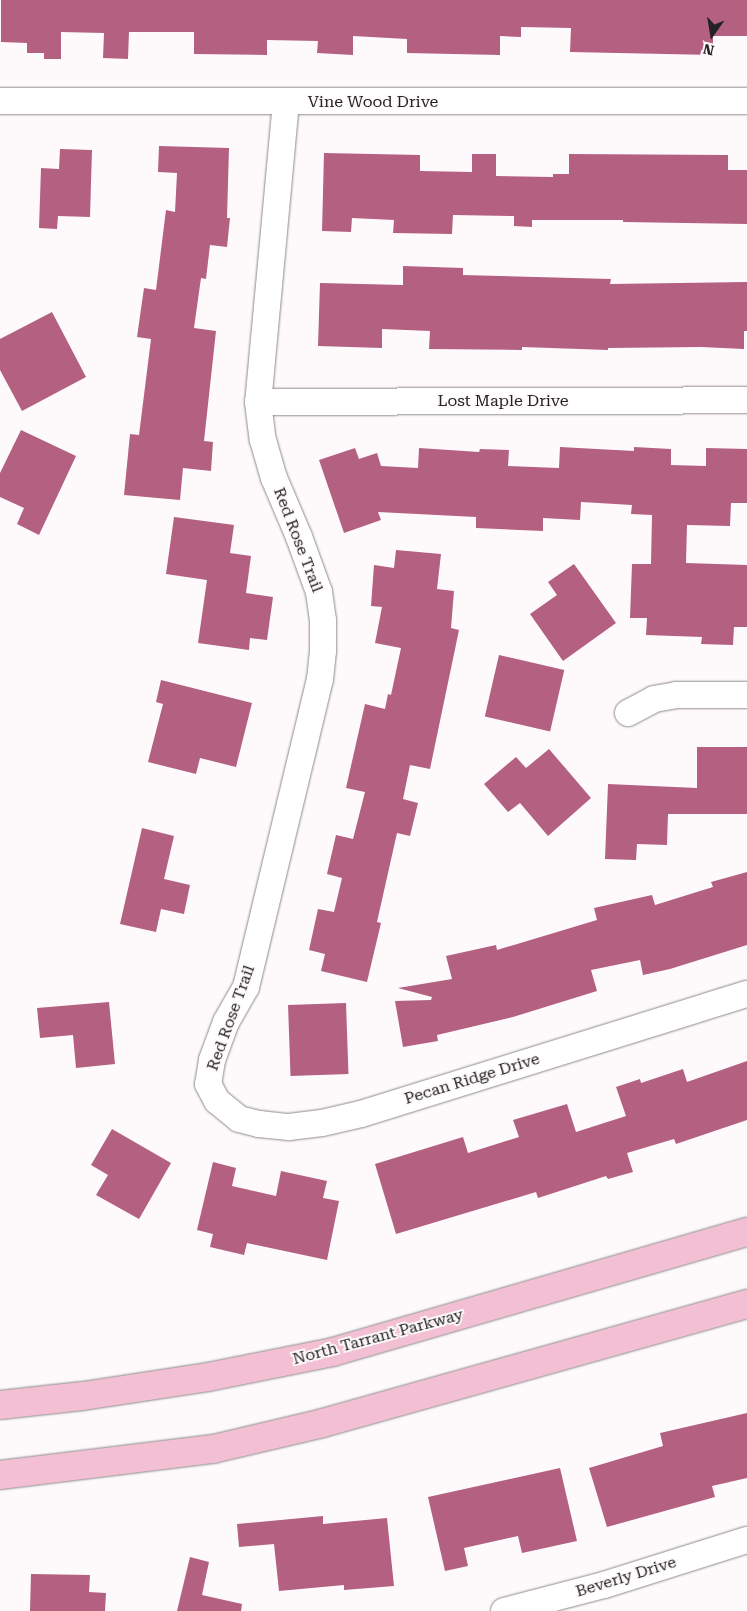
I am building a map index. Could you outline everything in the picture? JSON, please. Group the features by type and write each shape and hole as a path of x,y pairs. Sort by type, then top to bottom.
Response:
{"main road":[{"name":"North Tarrant Parkway","path":"0,1404 82,1396 208,1378 333,1352 747,1232"},
{"path":"0,1475 213,1449 324,1423 747,1304"}],"street":[{"name":"Vine Wood Drive","path":"0,102 747,101"},
{"name":"Red Rose Trail","path":"208,1084 212,1060 226,1022 246,987 320,679 323,651 323,620 319,592 299,537 274,478 263,440 258,402 286,102"},
{"name":"Lost Maple Drive","path":"258,402 747,400"},
{"path":"628,713 654,700 676,695 747,694"},
{"name":"Pecan Ridge Drive","path":"208,1084 217,1101 239,1119 289,1127 322,1122 361,1114 747,994"},
{"name":"Beverly Drive","path":"504,1611 604,1585 747,1540"}],"building":[{"path":"1,0 747,0 747,36 713,36 713,55 570,52 571,28 521,27 521,37 500,36 500,55 407,53 407,39 353,36 353,55 317,53 318,41 267,40 267,55 194,54 194,32 129,32 128,59 103,58 104,33 61,32 61,59 44,59 44,53 27,53 27,43 1,42"},
{"path":"159,146 229,148 227,218 230,218 227,247 210,245 206,279 201,278 194,328 216,331 204,441 213,442 211,471 183,468 180,500 124,495 130,434 139,435 151,339 137,337 144,288 156,290 166,210 175,212 177,173 158,172"},
{"path":"60,149 92,150 90,217 58,216 57,229 39,228 41,168 59,169"},
{"path":"324,153 420,155 420,171 472,172 472,154 496,154 496,176 553,177 553,174 569,174 569,154 728,155 728,170 747,170 747,224 623,222 623,220 532,220 532,227 514,226 514,216 453,215 452,234 393,233 394,220 352,218 351,232 322,231"},
{"path":"403,266 463,268 463,275 611,279 610,284 747,282 747,331 744,331 744,349 701,347 608,348 608,350 522,347 522,350 429,349 430,331 382,329 382,348 318,346 320,283 403,285"},
{"path":"52,312 86,377 22,411 0,370 0,339"},
{"path":"21,430 76,456 39,535 17,524 24,508 0,497 0,473"},
{"path":"560,447 634,451 634,447 671,449 671,465 706,466 706,448 747,449 747,503 731,503 730,526 687,525 686,563 747,565 747,627 734,627 733,645 701,644 702,637 646,635 647,618 630,618 632,564 651,564 652,515 631,514 632,505 581,502 580,520 543,518 543,531 476,528 476,517 378,512 381,520 344,533 319,460 355,448 359,459 377,453 381,466 418,468 419,448 479,452 480,449 509,450 508,466 559,468"},
{"path":"174,517 234,525 230,553 251,556 246,593 273,597 267,640 250,638 249,650 198,643 207,580 166,574"},
{"path":"396,550 441,554 437,589 454,591 451,628 459,630 430,769 410,765 403,799 418,803 410,836 397,833 377,922 381,923 367,982 321,971 325,954 309,950 318,909 334,912 342,878 327,874 336,835 353,839 365,792 346,788 365,704 385,709 388,694 391,695 401,648 375,643 382,607 371,606 374,565 394,568"},
{"path":"574,564 616,623 563,661 530,614 557,595 548,582"},
{"path":"499,655 564,670 550,731 485,716"},
{"path":"161,680 252,703 236,767 200,758 196,774 148,762 163,704 156,702"},
{"path":"697,747 747,747 747,814 668,814 667,845 637,844 636,860 605,859 608,784 697,788"},
{"path":"549,749 591,798 548,836 520,803 508,812 484,784 516,757 526,768"},
{"path":"142,828 174,836 164,879 190,885 184,914 161,909 156,932 120,924"},
{"path":"747,872 747,945 670,969 643,975 640,960 591,970 597,991 513,1017 437,1035 438,1041 403,1047 395,1001 431,1000 432,997 398,988 452,979 446,956 496,945 497,950 597,920 594,908 652,895 655,905 713,887 711,882"},
{"path":"109,1002 115,1064 76,1068 73,1035 40,1038 37,1008"},
{"path":"346,1003 348,1074 291,1076 288,1005"},
{"path":"747,1061 747,1120 676,1144 674,1139 627,1153 633,1172 608,1179 606,1176 538,1198 536,1192 396,1234 375,1164 463,1137 468,1153 519,1137 513,1120 567,1104 576,1132 626,1116 616,1087 640,1079 641,1083 683,1069 687,1082"},
{"path":"112,1129 171,1163 139,1219 96,1195 108,1175 91,1165"},
{"path":"213,1162 236,1168 232,1186 276,1196 281,1171 327,1181 323,1198 339,1201 327,1260 247,1243 244,1255 210,1247 213,1234 197,1230"},
{"path":"747,1413 747,1478 712,1486 715,1497 607,1527 589,1468 663,1446 660,1433"},
{"path":"560,1468 577,1541 522,1553 518,1536 464,1548 468,1566 445,1571 428,1497"},
{"path":"323,1516 323,1524 387,1518 394,1586 344,1590 344,1585 279,1591 274,1544 239,1547 237,1524"},
{"path":"190,1557 209,1562 202,1595 242,1604 241,1611 177,1611"},
{"path":"31,1574 90,1575 89,1592 106,1593 105,1611 30,1611"}]}
